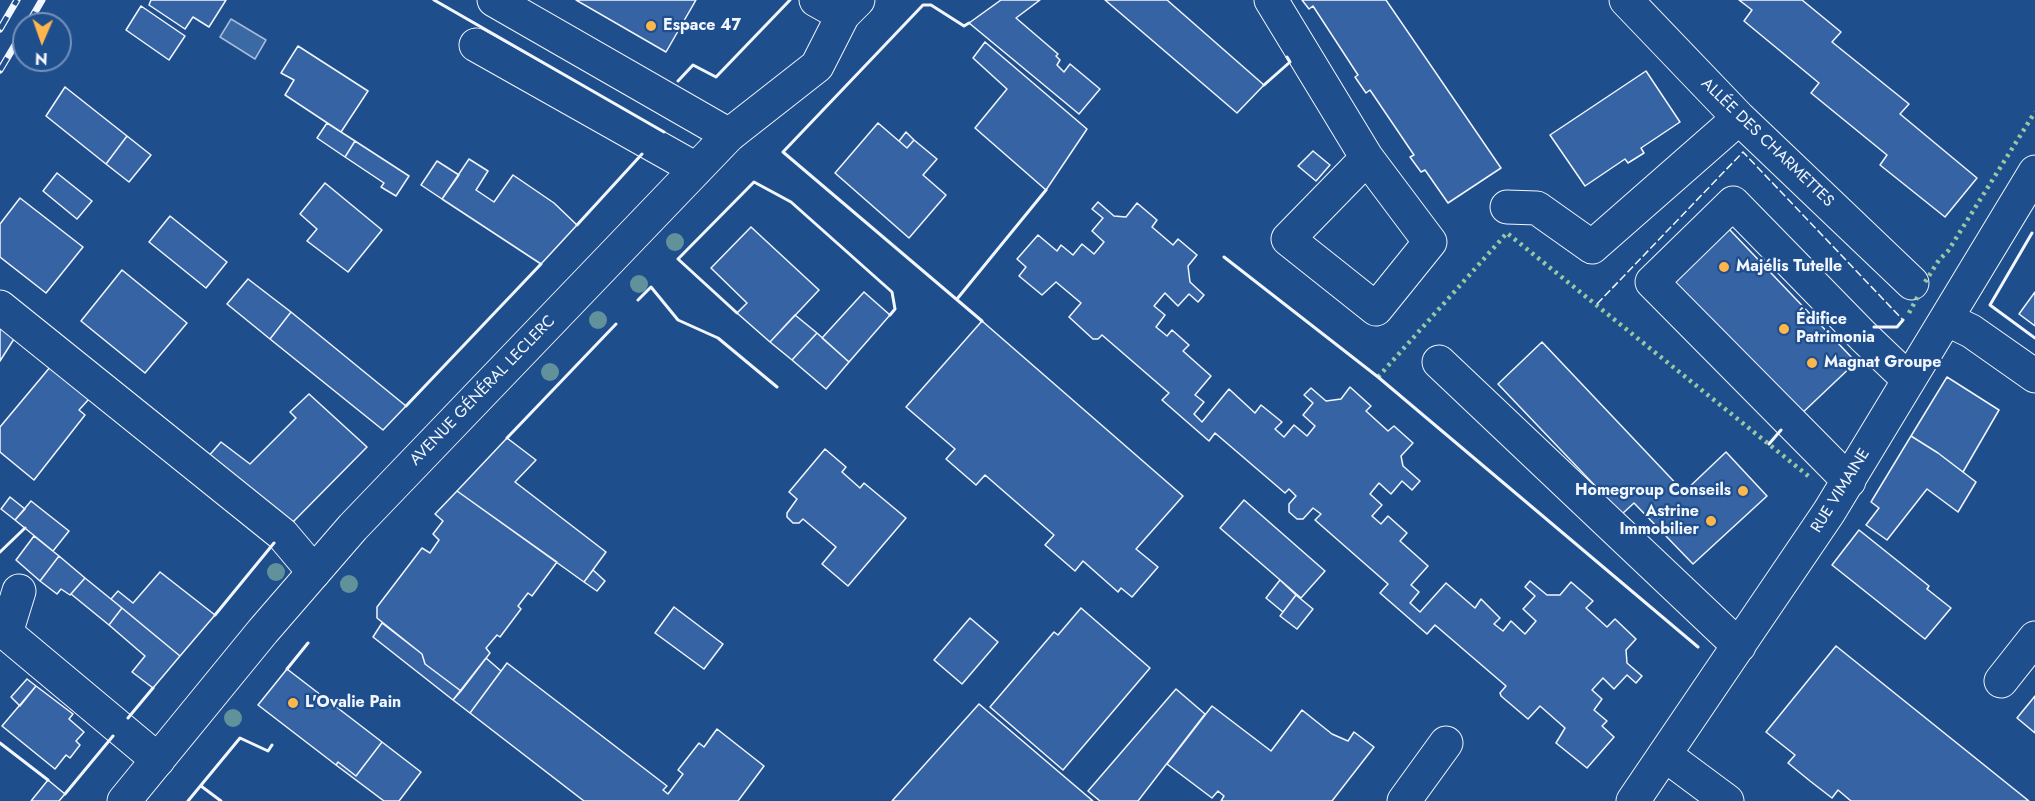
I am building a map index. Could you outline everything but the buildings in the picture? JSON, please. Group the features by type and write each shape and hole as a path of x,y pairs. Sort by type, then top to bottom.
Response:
{"street":[{"path":"494,0 729,135"},
{"path":"1271,0 1367,158 1430,242 1376,309 1288,239 1367,158"},
{"name":"ALLÉE DES CHARMETTES","path":"1626,0 1738,118 1912,283"},
{"name":"AVENUE GÉNÉRAL LECLERC","path":"124,801 353,527 729,135 817,66 839,5"},
{"path":"476,45 696,169"},
{"path":"1507,207 1537,208 1592,247 1738,118"},
{"name":"RUE VIMAINE","path":"1633,801 1739,646 1854,471 2035,172"},
{"path":"1854,471 1652,282 1733,203 1909,380"},
{"path":"0,307 282,534 314,572"},
{"path":"1946,319 1971,331 2035,376"},
{"path":"1439,362 1739,646"},
{"path":"1807,408 1854,471"},
{"path":"19,591 6,633 158,760"},
{"path":"2001,681 2035,638"},
{"path":"1404,801 1446,744"},
{"path":"1665,755 1727,801"}],"water":[{"path":"231,19 266,40 255,59 220,37"}],"railway":[{"path":"0,29 17,0"},
{"path":"35,12 42,0"},
{"path":"0,70 12,50"}],"hedge":[{"path":"1925,282 1939,260 1948,251 2035,112"},
{"path":"1378,377 1507,233 1812,479"},
{"path":"1909,313 1919,294"}],"fence":[{"path":"1597,304 1743,152 1903,320"}],"wall":[{"path":"434,0 664,132"},
{"path":"678,81 693,65 716,77 790,0"},
{"path":"969,23 964,26 931,5 923,5 783,152 982,321"},
{"path":"1264,85 1290,62 1287,57"},
{"path":"577,225 642,154"},
{"path":"737,313 678,259 754,182 791,202 892,292 895,309 890,315"},
{"path":"957,299 1046,190"},
{"path":"2032,233 1990,305 2035,338"},
{"path":"1224,257 1378,377 1698,647"},
{"path":"406,406 541,264"},
{"path":"638,300 651,287 678,320 718,338 777,387"},
{"path":"1874,327 1897,327 1903,320"},
{"path":"507,438 616,324"},
{"path":"1769,444 1781,430"},
{"path":"0,552 25,528"},
{"path":"215,615 274,543"},
{"path":"287,669 308,643"},
{"path":"128,718 153,688"},
{"path":"65,794 113,736"},
{"path":"188,801 240,738 268,751 272,745"},
{"path":"0,743 48,780"},
{"path":"201,786 221,801"}],"place":[{"name":"Espace 47","path":"651,26"},
{"name":"Majélis Tutelle","path":"1724,267"},
{"name":"Édifice Patrimonia","path":"1784,329"},
{"name":"Magnat Groupe","path":"1812,363"},
{"name":"Homegroup Conseils","path":"1743,491"},
{"name":"Astrine Immobilier","path":"1711,521"},
{"name":"L'Ovalie Pain","path":"293,703"}]}
